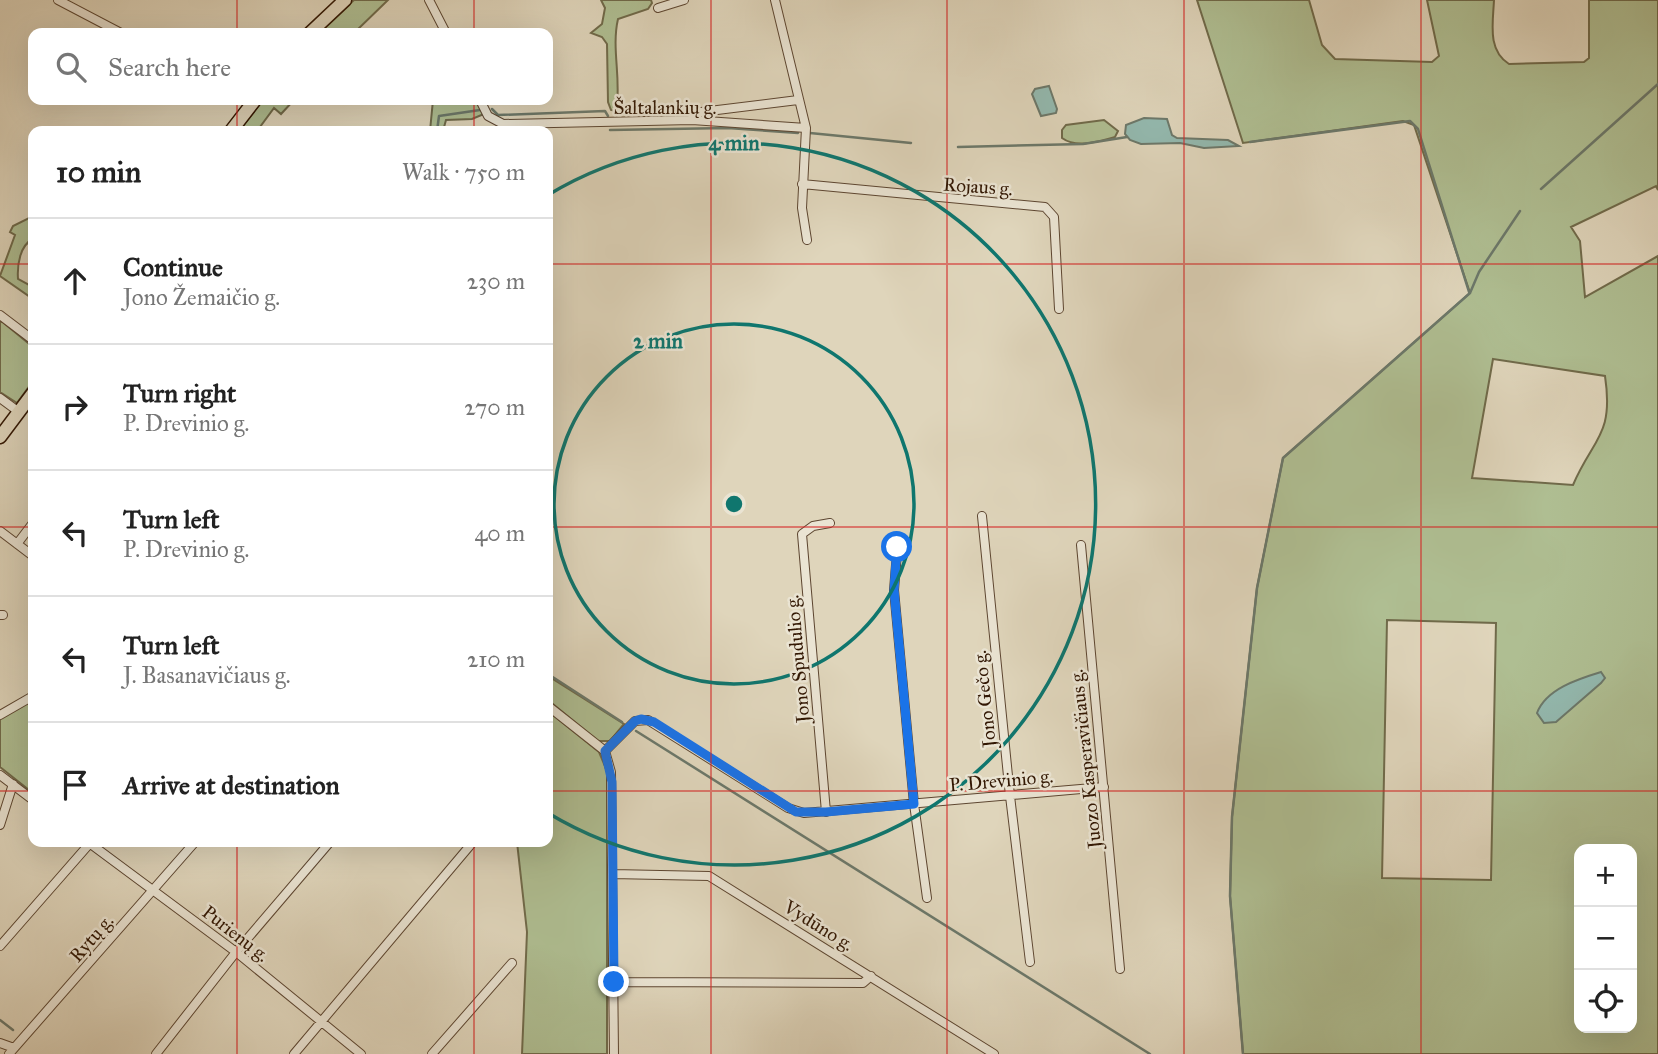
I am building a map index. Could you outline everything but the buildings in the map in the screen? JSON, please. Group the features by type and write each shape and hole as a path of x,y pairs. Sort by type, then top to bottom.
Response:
{"main road":[{"path":"315,28 345,0"},
{"path":"234,126 247,105"},
{"path":"0,437 28,400"}],"street":[{"path":"58,0 111,28"},
{"path":"429,0 443,28"},
{"path":"658,8 684,0"},
{"path":"775,0 806,128 802,184 807,240"},
{"path":"692,120 693,113 799,100"},
{"name":"Šaltalankių g.","path":"482,105 488,116 503,124 692,120 806,128"},
{"name":"Rojaus g.","path":"802,184 1045,206 1054,217 1059,309"},
{"path":"0,315 28,336"},
{"path":"0,398 19,412"},
{"name":"Jono Gečo g.","path":"982,516 1010,796 1030,962"},
{"name":"Jono Spudulio g.","path":"826,812 802,534 813,526 830,523"},
{"path":"17,544 28,530"},
{"path":"0,531 28,552"},
{"path":"898,540 894,590 914,804 927,898"},
{"name":"Juozo Kasperavičiaus g.","path":"1081,545 1120,969"},
{"path":"0,715 28,699"},
{"path":"553,710 605,751 611,772 614,1054"},
{"name":"P. Drevinio g.","path":"605,751 635,721 648,720 788,808 804,813 1104,787"},
{"path":"0,775 28,793"},
{"path":"0,825 13,785"},
{"path":"0,946 86,847"},
{"name":"Purienų g.","path":"97,847 236,952 361,1054"},
{"name":"Rytų g.","path":"12,1051 191,847"},
{"path":"156,1054 236,952 326,847"},
{"path":"294,1054 468,847"},
{"name":"Vydūno g.","path":"612,874 709,876 994,1054"},
{"path":"432,1054 512,962"},
{"path":"614,982 863,983 871,976"},
{"path":"0,1043 12,1051"}],"green space":[{"path":"354,0 388,0 359,28 323,28"},
{"path":"601,0 651,0 652,3 648,9 618,19 616,111 611,110 608,102 607,44 602,37 591,33 602,24 605,8"},
{"path":"1197,0 1309,0 1322,45 1335,59 1432,62 1439,56 1427,0 1494,0 1494,44 1509,64 1584,62 1589,58 1589,0 1658,0 1658,190 1656,186 1571,227 1580,241 1585,297 1658,256 1658,1054 1243,1054 1230,896 1232,817 1257,588 1283,458 1470,293 1414,125 1403,121 1243,143","holes":["1493,359 1605,376 1607,412 1604,424 1573,485 1472,478","1387,620 1496,623 1491,880 1382,878"]},
{"path":"259,105 289,105 281,114 274,108 261,126 243,126"},
{"path":"433,105 479,105 484,114 472,119 446,120 444,126 430,126"},
{"path":"1104,120 1118,131 1115,137 1081,144 1062,138 1062,130 1066,125"},
{"path":"28,218 28,243 22,251 18,279 28,284 28,296 0,276 15,235 10,232 13,226"},
{"path":"0,320 28,343 28,388 17,403 0,392"},
{"path":"553,679 624,724 610,741 598,741 553,704"},
{"path":"28,702 28,789 0,767 0,719"},
{"path":"553,715 599,752 607,771 607,1054 522,1054 527,932 518,847 553,847"}],"water":[{"path":"1049,86 1056,113 1041,116 1032,94 1035,89"},
{"path":"1144,118 1167,119 1172,135 1177,138 1228,140 1239,146 1204,148 1180,143 1141,144 1130,140 1125,134 1126,125"},
{"path":"1601,672 1605,678 1601,683 1556,722 1544,723 1537,713 1548,697 1564,686"}],"waterway":[{"path":"1541,189 1658,84"},
{"path":"492,109 498,115 605,111 608,116"},
{"path":"438,126 439,116 480,110"},
{"path":"1250,142 1410,121 1418,129 1469,292"},
{"path":"610,130 728,128 798,133"},
{"path":"810,133 911,143"},
{"path":"958,147 1083,144 1127,137"},
{"path":"1243,1054 1230,896 1232,817 1257,588 1283,458 1470,293 1479,272 1520,211"},
{"path":"553,677 622,722"},
{"path":"636,731 1150,1054"},
{"path":"0,1020 13,1030"}],"route":[{"path":"614,982 612,782 605,751 635,721 641,719 654,722 796,812 914,804 894,590 897,547"}]}
